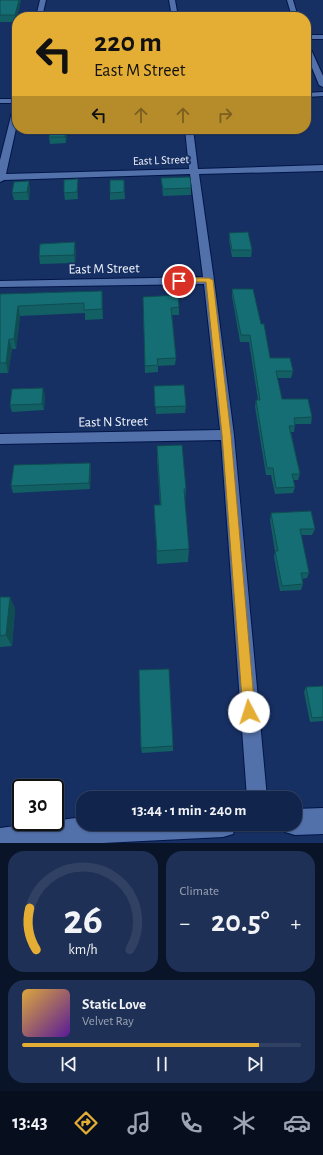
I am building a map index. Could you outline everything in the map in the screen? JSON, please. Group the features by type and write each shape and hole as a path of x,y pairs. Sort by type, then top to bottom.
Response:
{"street":[{"path":"40,12 43,0"},
{"path":"172,0 174,12"},
{"path":"290,0 294,12"},
{"path":"311,37 323,37"},
{"path":"311,57 323,86"},
{"path":"311,94 323,94"},
{"path":"0,101 12,101"},
{"path":"0,178 12,127"},
{"path":"190,134 209,280 227,435 256,791"},
{"name":"East L Street","path":"0,178 323,168"},
{"name":"East M Street","path":"0,284 209,280"},
{"name":"East N Street","path":"0,439 227,435"},
{"path":"302,822 323,821"},
{"path":"0,842 83,831"}],"building":[{"path":"0,0 19,0 16,12 12,12 12,15 0,15"},
{"path":"49,134 65,134 65,137 49,137"},
{"path":"190,177 191,188 163,189 161,178"},
{"path":"78,179 77,192 64,193 64,180"},
{"path":"110,180 124,180 124,192 110,193"},
{"path":"29,181 27,192 12,193 14,182"},
{"path":"248,232 252,250 232,250 229,233"},
{"path":"75,242 74,255 39,256 40,244"},
{"path":"232,289 253,289 261,324 264,324 270,358 290,358 293,371 276,371 282,399 308,399 312,417 294,418 295,426 289,426 300,474 292,474 295,487 276,488 273,468 267,468 256,400 260,400 250,335 241,335"},
{"path":"102,291 102,309 84,310 84,303 18,306 14,339 9,339 6,363 0,363 0,294"},
{"path":"178,295 179,307 171,308 176,358 157,359 158,365 145,366 143,297"},
{"path":"184,385 186,406 155,407 154,386"},
{"path":"43,388 42,404 10,405 12,389"},
{"path":"182,445 189,549 157,551 154,505 161,505 157,446"},
{"path":"90,463 89,483 11,486 14,465"},
{"path":"311,511 315,529 300,529 309,573 301,573 303,584 282,586 275,551 278,551 271,513"},
{"path":"0,597 10,597 6,635 0,636"},
{"path":"169,669 173,746 141,748 139,670"},
{"path":"323,686 323,717 312,718 306,687"}],"route":[{"path":"179,281 209,280 227,435 249,712"}]}
